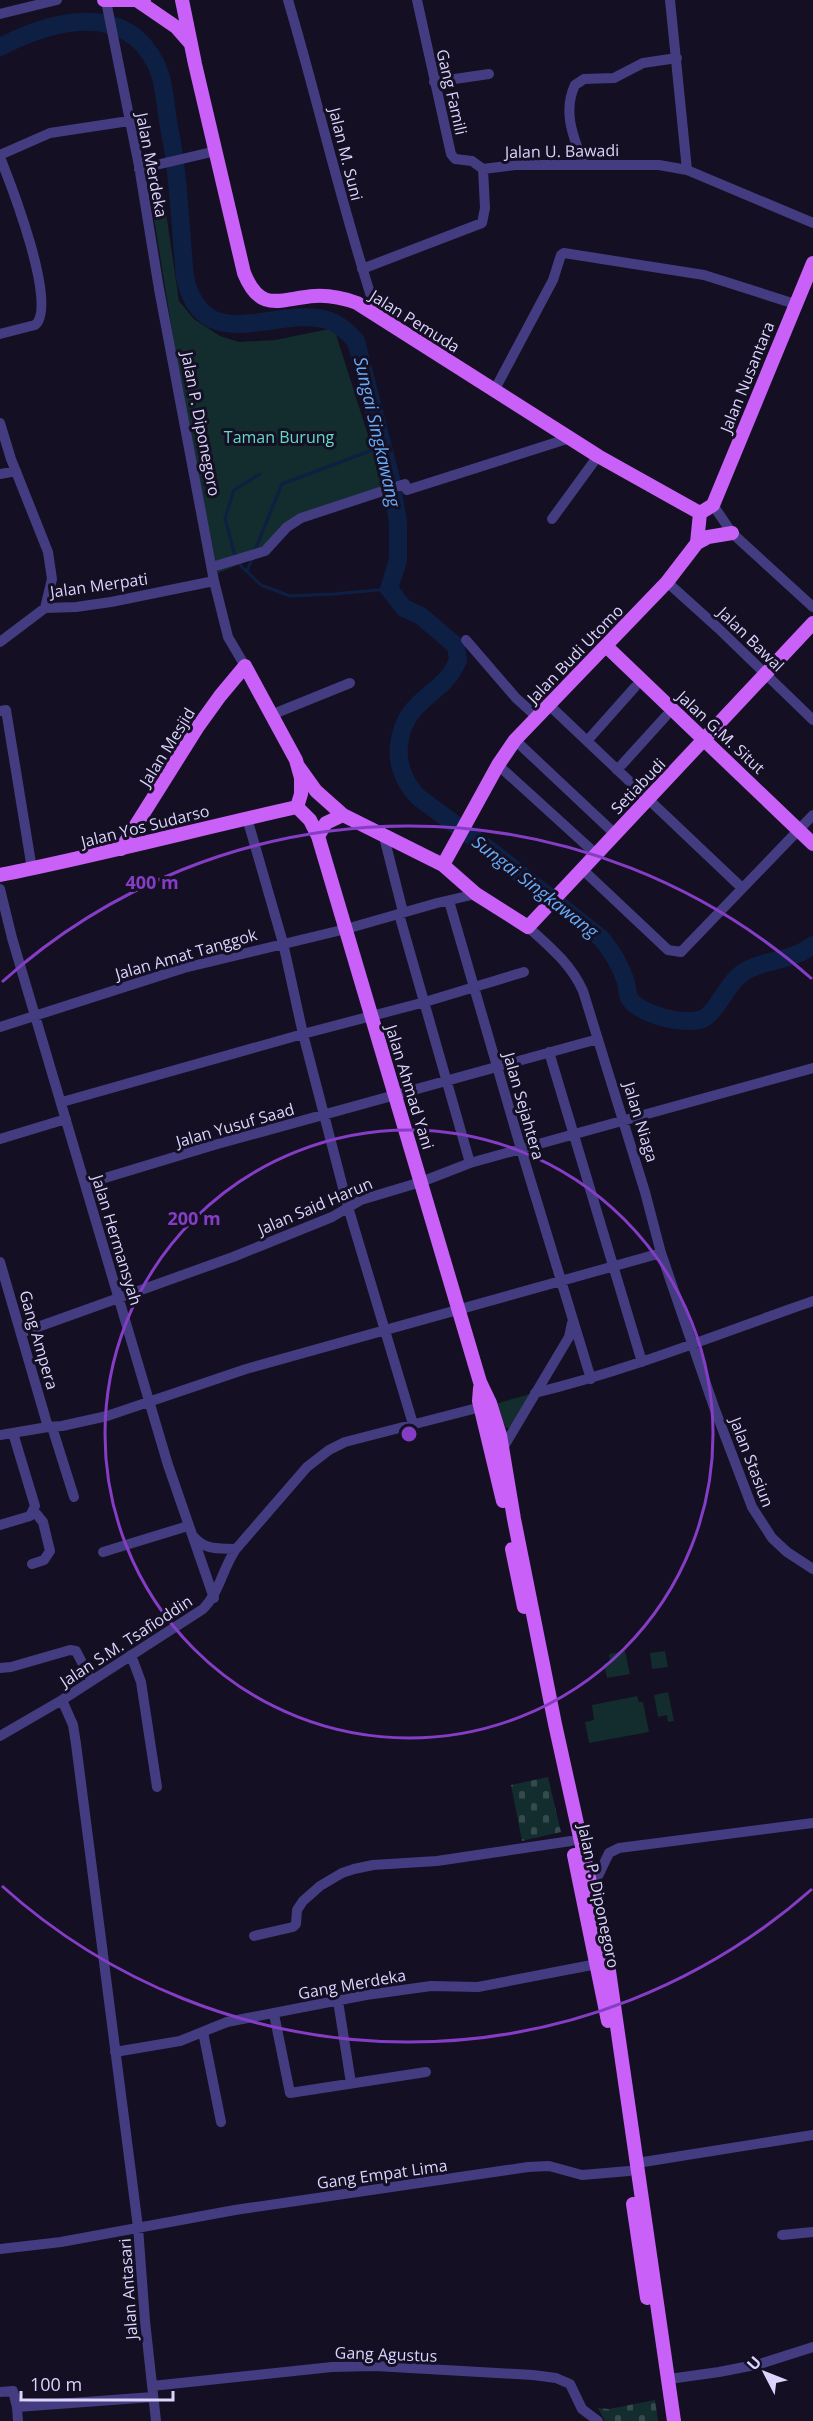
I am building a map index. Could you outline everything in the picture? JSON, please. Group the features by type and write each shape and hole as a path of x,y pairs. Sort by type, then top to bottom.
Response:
{"main road":[{"path":"106,4 144,0"},
{"name":"Jalan Pemuda","path":"182,0 210,152 244,273 250,287 258,295 266,300 280,302 315,296 341,297 357,303 598,456 700,513"},
{"path":"138,1 176,27 185,35 192,48"},
{"name":"Jalan Nusantara","path":"713,504 813,263"},
{"path":"697,543 700,513 713,504"},
{"path":"697,543 708,537 732,533"},
{"name":"Jalan Budi Utomo","path":"443,865 498,765 515,740 667,582 697,543"},
{"name":"Setiabudi","path":"528,927 706,740 813,622"},
{"name":"Jalan G.M. Situt","path":"606,646 813,844"},
{"path":"245,666 298,766 316,790 343,815 443,865 476,894 528,927"},
{"name":"Jalan Mesjid","path":"121,849 197,728 226,687 245,666"},
{"path":"297,807 301,794 298,766"},
{"name":"Jalan Yos Sudarso","path":"0,875 297,807"},
{"name":"Jalan Ahmad Yani","path":"297,807 310,820 318,836 480,1382"},
{"path":"144,814 156,838"},
{"path":"318,836 326,823 343,815"},
{"name":"Jalan P. Diponegoro","path":"480,1382 481,1407 503,1500 571,1841 596,1935 597,1964 615,2057 675,2421"},
{"name":"Jalan P. Diponegoro","path":"480,1382 490,1403 502,1448 596,1935 620,2042 642,2271 667,2421"}],"street":[{"path":"0,14 57,0"},
{"name":"Jalan M. Suni","path":"288,0 362,269 377,315"},
{"name":"Gang Famili","path":"417,0 452,157 472,161 483,169"},
{"path":"670,0 687,170"},
{"name":"Jalan Merdeka","path":"106,4 139,169 159,286"},
{"path":"584,165 569,124 574,85 584,78 614,78 643,63 677,58"},
{"path":"434,82 489,74"},
{"path":"0,334 35,325 41,316 38,270 33,249 0,156 50,133 129,121"},
{"path":"139,169 210,152"},
{"name":"Jalan U. Bawadi","path":"362,269 482,223 485,208 483,169 515,165 659,165 687,170 813,223"},
{"path":"494,391 542,303 553,280 559,259 564,253 704,275 795,304"},
{"name":"Jalan P. Diponegoro","path":"159,286 212,567"},
{"path":"0,423 15,471 43,538 52,568 45,608"},
{"path":"245,666 228,637 213,581 212,567 270,548 293,521 387,489 405,484 407,490 570,438"},
{"path":"552,519 598,456"},
{"path":"0,474 15,471"},
{"path":"713,504 732,533 813,607"},
{"name":"Jalan Merpati","path":"0,642 45,608 76,607 111,602 213,581"},
{"name":"Jalan Bawal","path":"667,582 813,720"},
{"path":"466,640 516,698 538,718"},
{"path":"271,715 350,683"},
{"path":"587,741 635,687"},
{"path":"549,705 742,888"},
{"path":"0,711 6,710 32,869"},
{"path":"617,770 666,716"},
{"path":"515,740 615,834"},
{"path":"498,765 596,854"},
{"path":"582,869 672,952 681,952 813,815"},
{"path":"248,818 283,943 323,1116 413,1424"},
{"path":"384,837 401,913 470,1163"},
{"name":"Jalan Hermansyah","path":"0,889 12,938 150,1403 189,1529 214,1598"},
{"path":"449,901 476,894"},
{"name":"Jalan Amat Tanggok","path":"0,1027 184,968 346,929 449,901"},
{"name":"Jalan Sejahtera","path":"449,901 591,1378"},
{"name":"Jalan Niaga","path":"528,927 576,975 623,1119 661,1253 694,1343"},
{"path":"62,1102 425,1002 524,972"},
{"name":"Jalan Yusuf Saad","path":"85,1184 214,1145 598,1039"},
{"path":"549,1052 642,1362"},
{"name":"Jalan Said Harun","path":"21,1333 233,1257 332,1218 361,1200 421,1182 470,1163 813,1068"},
{"path":"0,1139 66,1119"},
{"path":"0,1435 107,1416 246,1370 661,1253"},
{"name":"Gang Ampera","path":"0,1262 50,1427 74,1497"},
{"path":"535,1393 642,1362 813,1301"},
{"path":"502,1448 569,1337 573,1320"},
{"name":"Jalan Stasiun","path":"694,1343 714,1407 756,1517 786,1552 813,1569"},
{"name":"Jalan S.M. Tsafioddin","path":"0,1736 194,1617 214,1598 229,1560 236,1549 307,1467 323,1453 345,1443 481,1407"},
{"path":"14,1433 34,1499 34,1511 43,1522 50,1551 44,1560 32,1564"},
{"path":"0,1525 24,1519 34,1511"},
{"path":"103,1552 189,1529 205,1547 236,1549"},
{"path":"0,1668 70,1650 76,1651 91,1680"},
{"path":"131,1655 141,1682 157,1787"},
{"name":"Jalan Antasari","path":"62,1700 73,1725 76,1744 138,2227 156,2421"},
{"path":"598,1876 609,1853 619,1848 813,1823"},
{"path":"254,1936 293,1927 296,1924 299,1906 320,1886 342,1873 362,1867 437,1861 571,1841"},
{"name":"Gang Merdeka","path":"115,2052 180,2041 227,2022 338,2001 431,1986 478,1988 597,1964"},
{"path":"338,2001 351,2083"},
{"path":"274,2014 290,2093 426,2072"},
{"path":"203,2032 221,2122"},
{"name":"Gang Empat Lima","path":"0,2249 61,2242 235,2210 528,2167 549,2166 582,2175 813,2135"},
{"path":"782,2235 813,2232"},
{"path":"669,2379 760,2364 813,2347"},
{"name":"Gang Agustus","path":"152,2392 352,2366 532,2375 562,2380 570,2384 582,2409 598,2421"},
{"path":"0,2392 14,2391 18,2421"},
{"path":"17,2408 152,2392"}],"green space":[{"name":"Taman Burung","path":"162,185 179,301 194,319 220,336 239,342 275,340 334,328 374,454 383,494 296,523 260,556 218,573 181,387 149,187"},
{"path":"530,1394 509,1428 506,1428 495,1404"},
{"path":"625,1651 630,1674 607,1678 604,1664 610,1662 609,1654"},
{"path":"665,1651 668,1667 652,1669 650,1653"},
{"path":"668,1692 674,1721 668,1722 667,1715 658,1717 654,1695"},
{"path":"637,1696 639,1702 643,1702 649,1732 589,1743 585,1722 594,1720 592,1705"},
{"path":"548,1777 561,1832 522,1841 511,1785"},
{"path":"655,2400 658,2421 605,2421 598,2408 609,2409"}],"waterway":[{"name":"Sungai Singkawang","path":"0,47 41,30 63,24 85,22 106,24 125,31 142,44 156,64 163,87 175,164 185,277 194,302 208,317 225,323 245,324 310,317 330,321 341,327 356,341 391,479 398,522 398,560 389,589 404,608 421,616 456,646 458,660 443,682 416,707 402,730 399,746 401,767 409,786 418,797 601,938 619,964 630,999 635,1005 654,1015 689,1021 706,1017 742,973 757,966 798,954 813,945"},
{"path":"255,550 282,484 383,446"},
{"path":"260,474 234,490 225,518 234,552 241,566 261,585 290,596 389,589"},
{"path":"247,571 252,559"}]}
